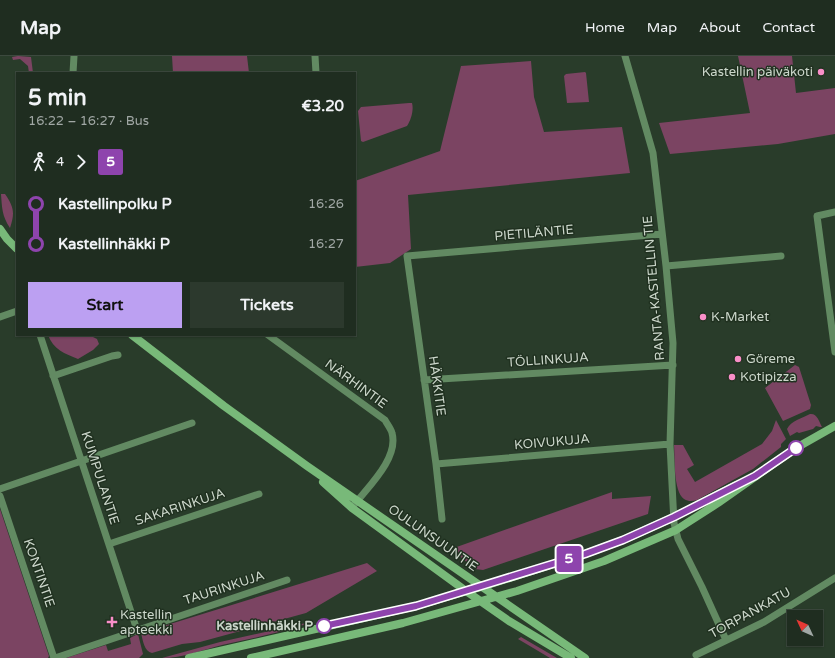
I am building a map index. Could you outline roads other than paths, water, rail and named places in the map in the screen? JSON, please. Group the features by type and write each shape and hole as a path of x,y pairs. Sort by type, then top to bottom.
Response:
{"main road":[{"path":"0,229 16,248"},
{"name":"OULUNSUUNTIE","path":"133,336 224,406 307,466 585,658"},
{"path":"251,658 403,623 497,597 604,560 675,523 718,503 796,448 835,426"},
{"name":"OULUNSUUNTIE","path":"307,466 352,508 466,592 509,622 571,658"},
{"path":"189,658 416,606 466,592 585,554 675,523 755,476"}],"street":[{"path":"73,72 74,56"},
{"path":"315,56 316,72"},
{"name":"RANTA-KASTELLIN TIE","path":"625,56 653,153 666,266 673,343 670,444 675,523 678,539 726,640"},
{"path":"835,212 816,216 835,348"},
{"name":"PIETILÄNTIE","path":"407,256 662,234"},
{"name":"HÄKKITIE","path":"407,256 436,464 442,519"},
{"path":"666,266 781,256"},
{"path":"0,317 16,311"},
{"name":"KUMPULANTIE","path":"40,336 110,544 137,630"},
{"name":"NÄRHINTIE","path":"269,336 385,420 392,434 392,450 387,464 352,508"},
{"path":"53,376 112,356 118,356"},
{"name":"TÖLLINKUJA","path":"424,380 673,365"},
{"path":"0,489 192,423"},
{"name":"KOIVUKUJA","path":"436,464 670,444"},
{"name":"SAKARINKUJA","path":"110,544 259,494"},
{"name":"KONTINTIE","path":"0,496 55,658"},
{"name":"TORPANKATU","path":"696,655 764,622 835,578"},
{"name":"TAURINKUJA","path":"55,658 287,580"}],"place":[{"name":"Kastellin päiväkoti","path":"821,72"},
{"name":"K-Market","path":"703,317"},
{"name":"Göreme","path":"738,359"},
{"name":"Kotipizza","path":"732,377"},
{"name":"Kastellin apteekki","path":"112,622"},
{"name":"Kastellinhäkki P","path":"324,626"}]}
